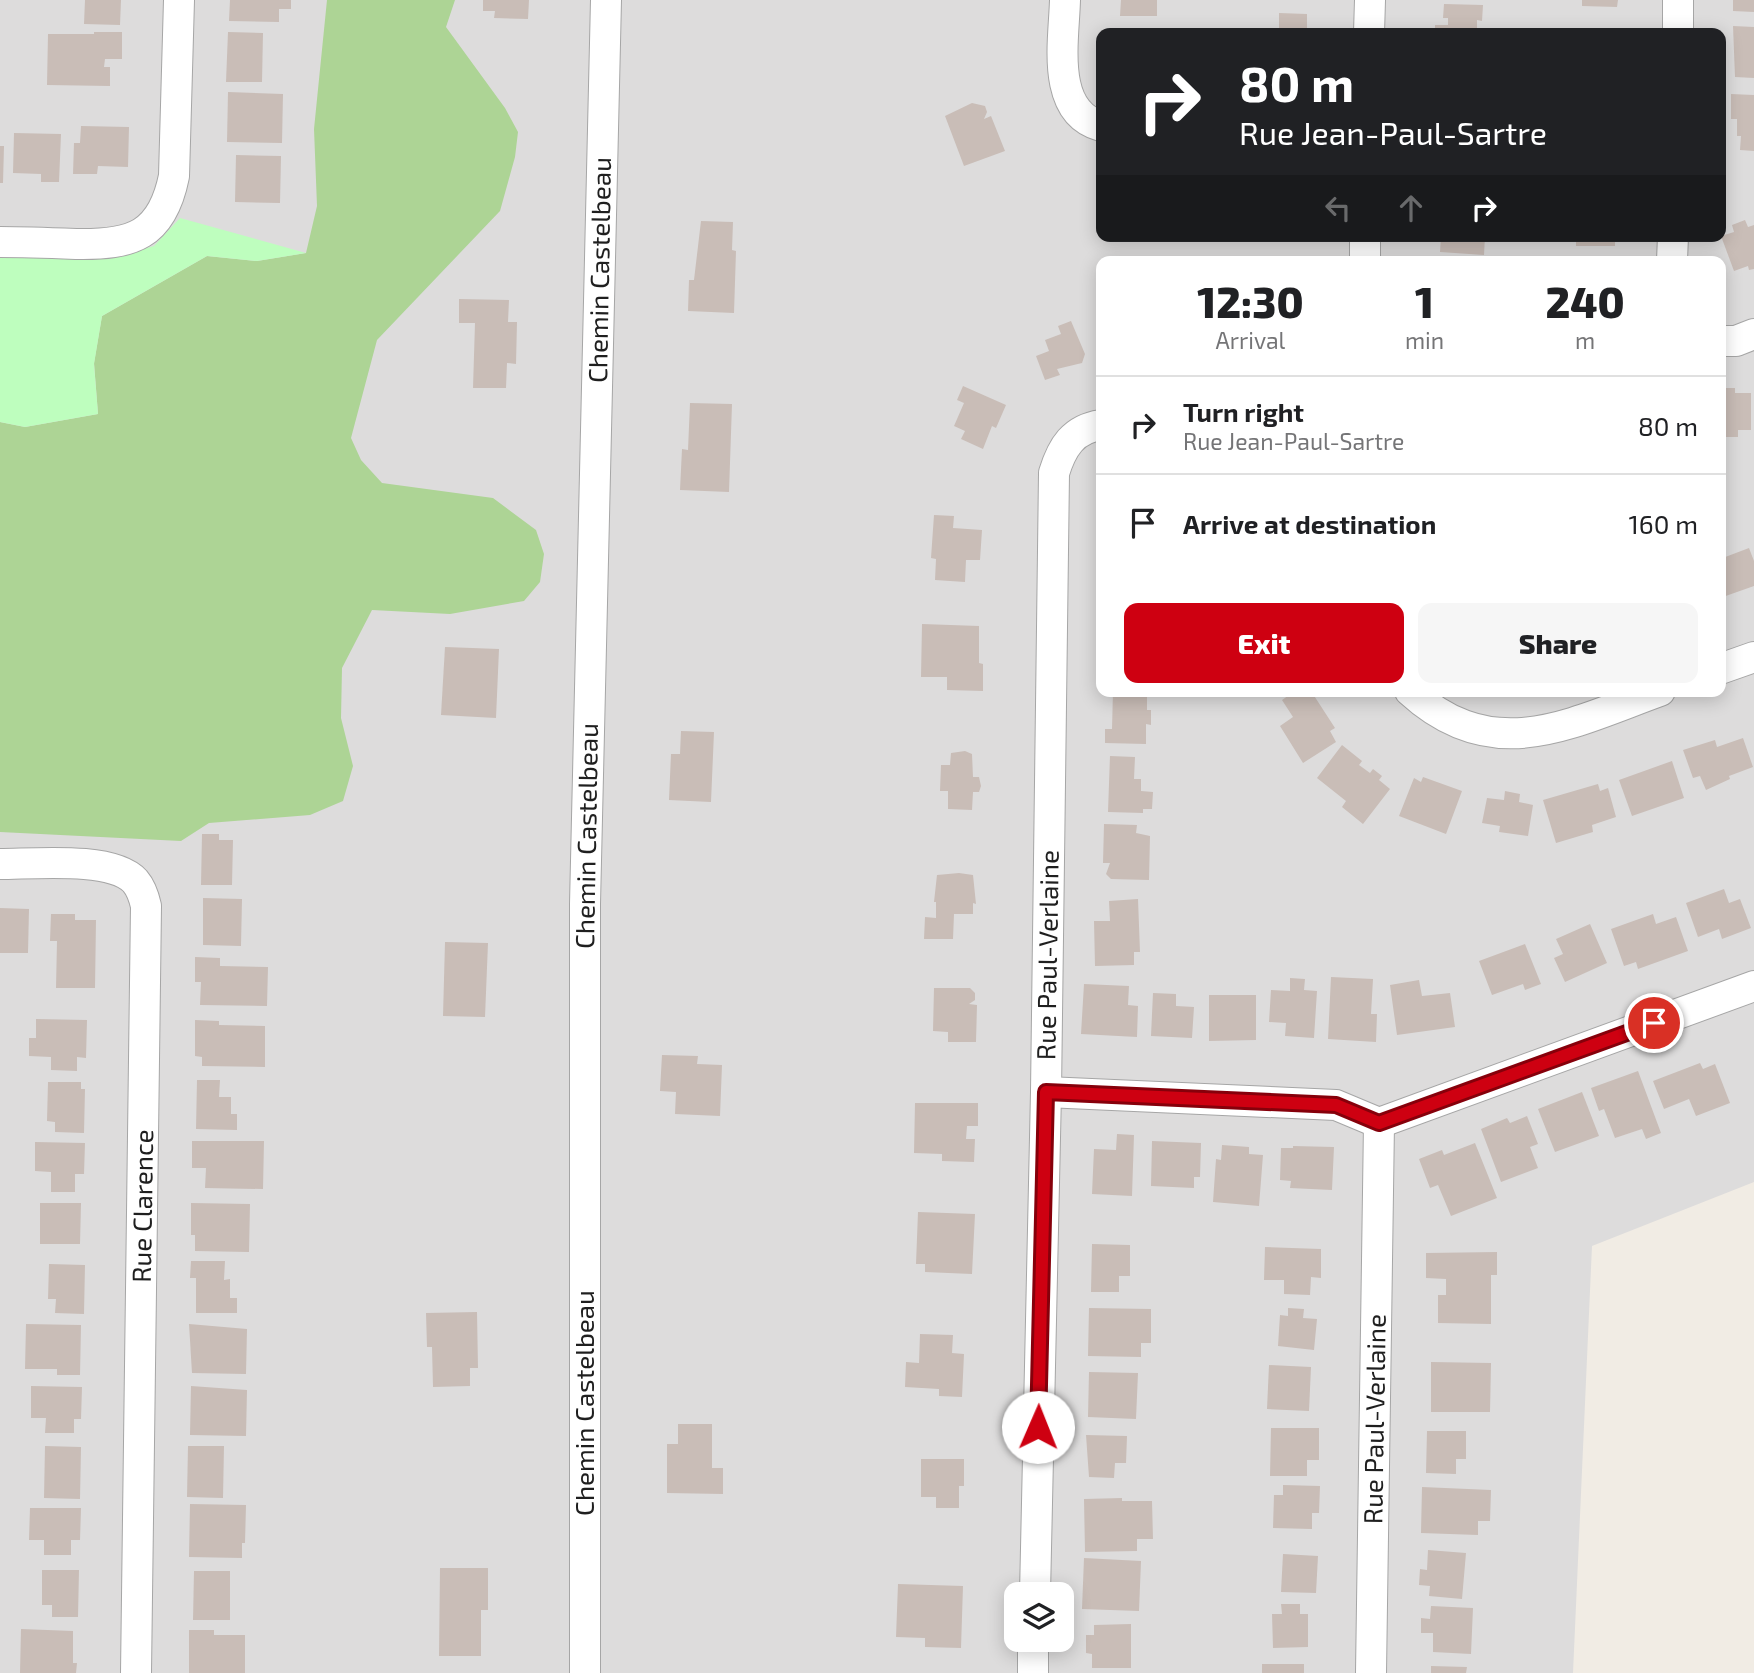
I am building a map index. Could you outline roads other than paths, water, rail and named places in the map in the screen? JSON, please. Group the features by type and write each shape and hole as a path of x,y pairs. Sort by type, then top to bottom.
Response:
{"street":[{"path":"0,242 110,245 140,235 160,215 170,197 174,176 179,0"},
{"name":"Chemin Castelbeau","path":"585,1673 585,904 606,0"},
{"path":"1065,0 1063,73 1068,96 1077,112 1096,123"},
{"path":"1369,28 1370,0"},
{"path":"1678,0 1678,28"},
{"path":"1726,341 1736,341 1754,334"},
{"name":"Rue Paul-Verlaine","path":"1034,1582 1046,1092 1054,473 1060,454 1070,439 1084,428 1096,426"},
{"path":"1726,667 1754,657"},
{"path":"1419,697 1457,724 1508,736 1555,729 1643,697"},
{"name":"Rue Clarence","path":"0,864 105,866 134,880 142,892 146,906 136,1673"},
{"path":"1046,1092 1336,1105 1379,1123 1754,986"},
{"name":"Rue Paul-Verlaine","path":"1371,1673 1379,1123"},
{"path":"1033,1652 1033,1673"}]}
